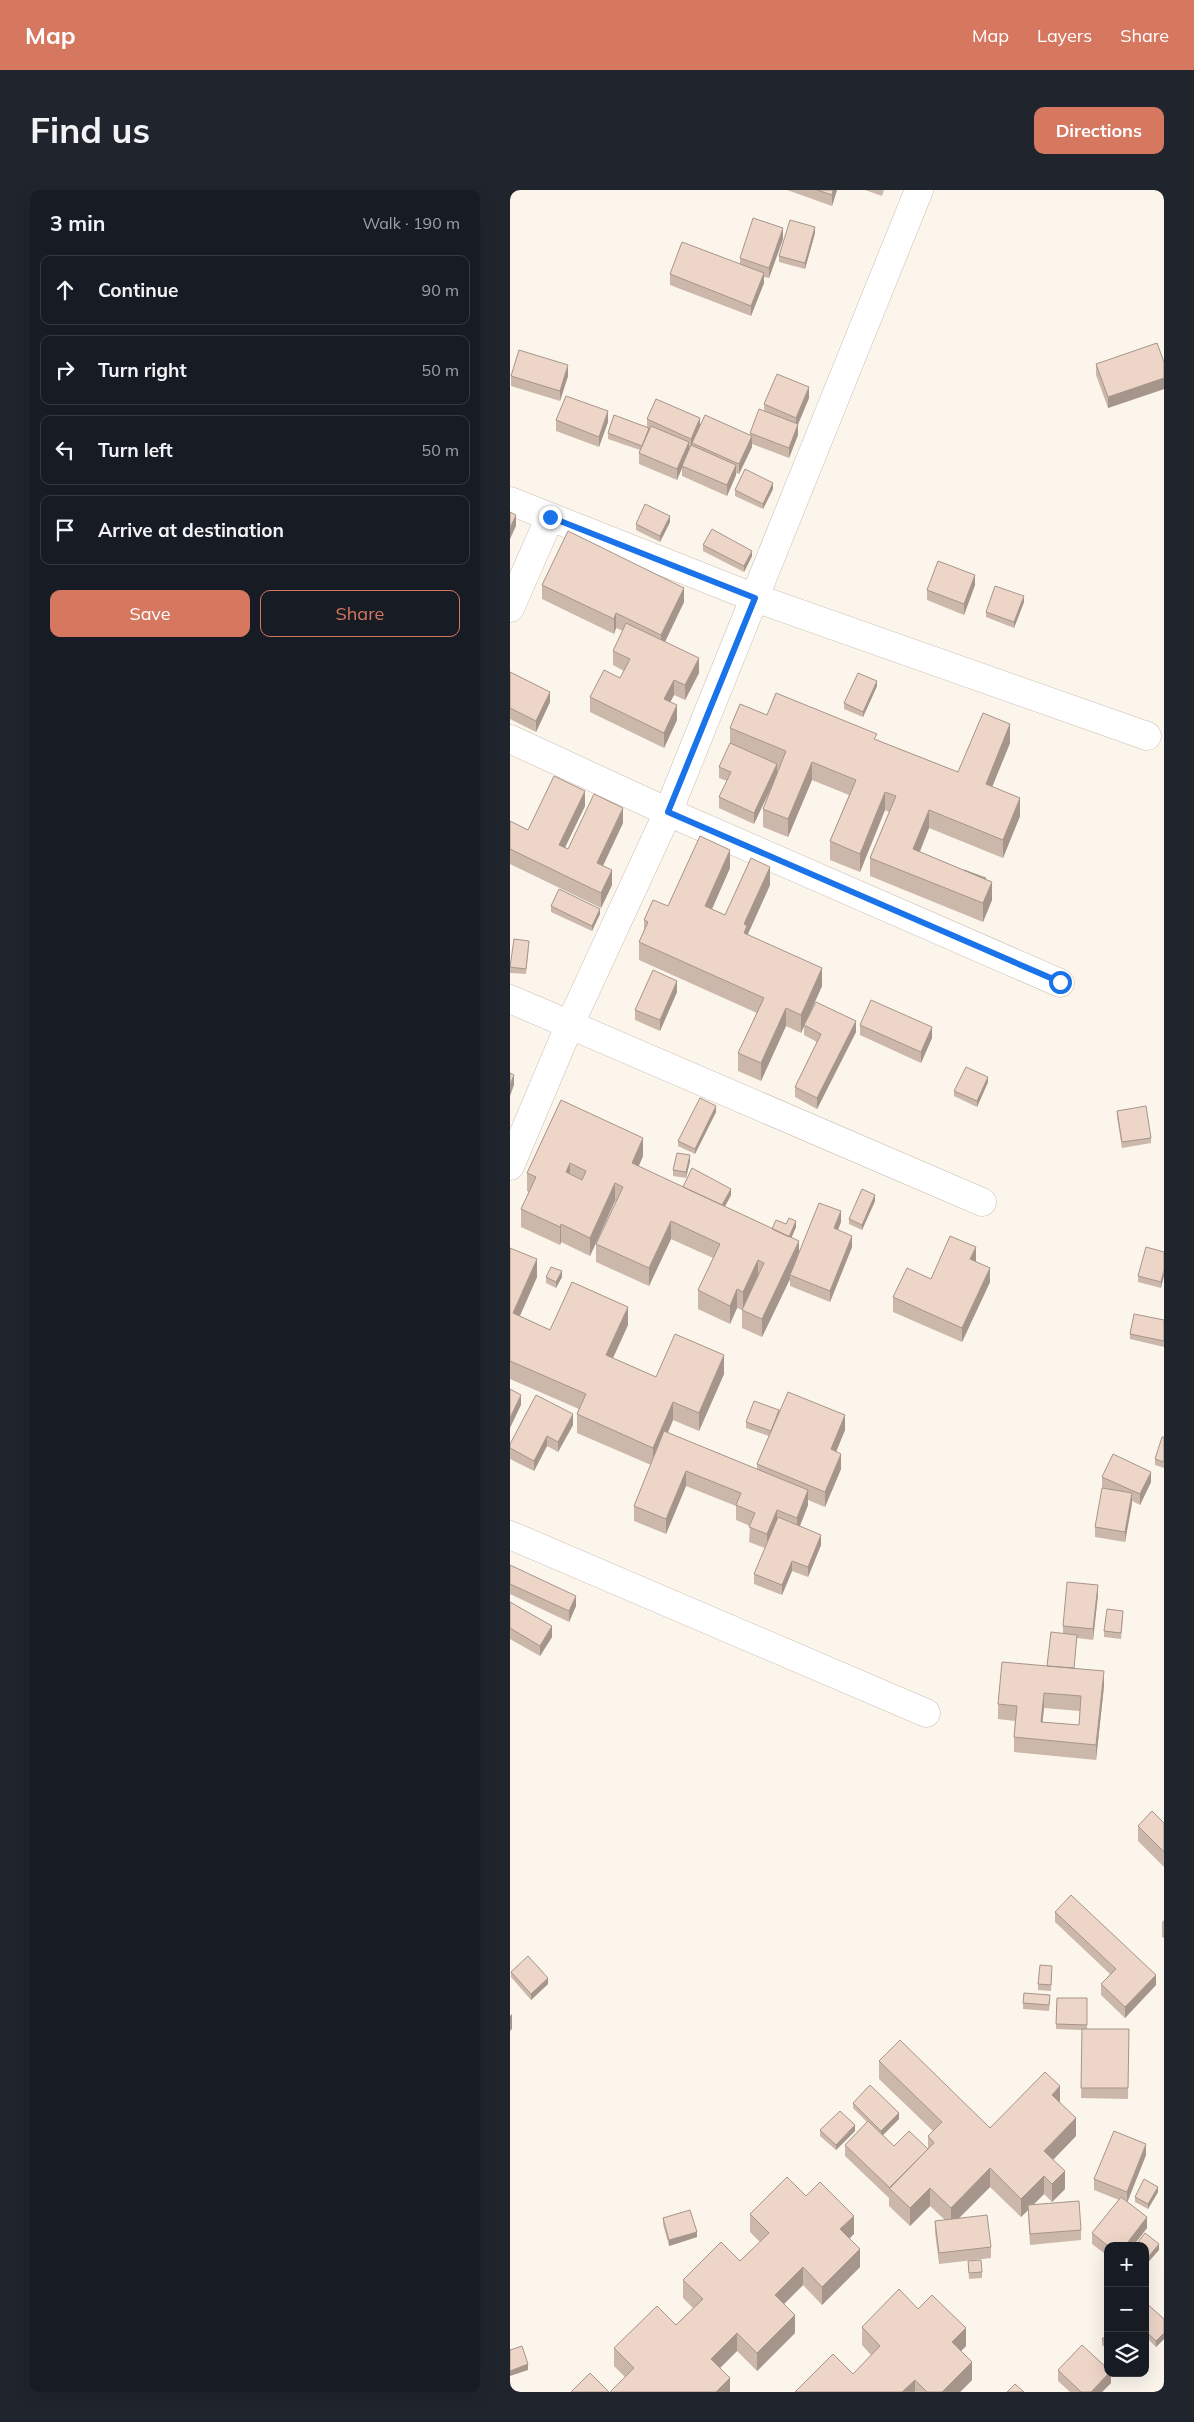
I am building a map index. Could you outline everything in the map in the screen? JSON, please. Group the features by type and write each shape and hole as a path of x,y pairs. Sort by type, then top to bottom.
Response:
{"street":[{"path":"510,1166 570,1024 668,812 919,190"},
{"path":"510,501 755,598 1147,736"},
{"path":"510,608 550,517"},
{"path":"510,739 668,812 1060,982"},
{"path":"510,999 982,1202"},
{"path":"510,1535 926,1713"}],"building":[{"path":"817,190 833,190 832,195"},
{"path":"753,218 783,228 769,268 740,258"},
{"path":"790,220 815,227 805,263 779,256"},
{"path":"682,242 764,273 751,306 670,274"},
{"path":"1157,343 1164,362 1164,378 1108,397 1096,364"},
{"path":"519,350 568,365 560,391 511,376"},
{"path":"777,374 809,387 796,418 764,404"},
{"path":"566,396 608,411 599,437 556,420"},
{"path":"656,399 700,418 691,439 647,419"},
{"path":"759,409 798,424 789,448 750,433"},
{"path":"614,415 649,428 642,446 608,433"},
{"path":"705,415 752,436 739,464 692,443"},
{"path":"651,426 689,442 677,469 639,453"},
{"path":"691,445 736,465 727,485 682,466"},
{"path":"745,469 773,483 763,504 735,490"},
{"path":"645,504 670,516 660,536 636,524"},
{"path":"510,512 516,515 510,528"},
{"path":"712,529 752,551 744,566 703,545"},
{"path":"568,531 684,588 661,635 616,613 614,619 542,585"},
{"path":"938,561 975,575 964,604 927,590"},
{"path":"995,586 1024,596 1014,622 986,612"},
{"path":"626,623 699,658 685,685 674,680 664,699 677,705 664,733 590,697 604,670 620,678 630,659 613,651"},
{"path":"510,672 550,692 536,721 510,708"},
{"path":"858,673 877,681 863,712 844,703"},
{"path":"776,693 877,734 874,739 958,772 983,713 1010,724 986,784 1020,798 1003,840 929,810 913,849 992,882 983,903 870,858 896,796 885,792 860,854 830,841 856,780 812,762 788,819 763,809 786,751 730,728 740,704 767,715"},
{"path":"730,743 777,764 754,813 719,797 731,772 719,767"},
{"path":"554,776 585,791 559,845 568,849 594,794 623,808 597,863 612,870 601,893 510,849 510,821 528,830"},
{"path":"700,836 730,850 705,906 725,915 751,858 770,867 744,924 747,926 744,933 822,968 801,1015 786,1008 761,1063 738,1053 764,998 639,942 648,922 644,920 653,900 668,906"},
{"path":"559,889 600,909 592,926 551,906"},
{"path":"514,939 529,941 526,969 510,967"},
{"path":"653,970 677,981 660,1020 635,1010"},
{"path":"871,1000 932,1027 921,1052 860,1025"},
{"path":"816,1002 856,1021 817,1098 795,1087 821,1034 804,1025"},
{"path":"966,1067 988,1077 977,1101 954,1091"},
{"path":"510,1073 514,1075 510,1085"},
{"path":"700,1098 716,1106 695,1149 678,1141"},
{"path":"561,1100 643,1138 632,1163 799,1241 762,1319 742,1310 764,1263 758,1260 743,1292 737,1289 730,1306 698,1290 720,1244 671,1221 649,1268 596,1244 623,1187 615,1183 590,1238 561,1224 560,1227 521,1209 536,1177 527,1173","holes":["570,1163 586,1171 582,1180 566,1172"]},
{"path":"1146,1106 1151,1138 1122,1142 1117,1111"},
{"path":"677,1153 690,1155 686,1172 673,1170"},
{"path":"692,1168 731,1189 722,1205 683,1187"},
{"path":"862,1189 875,1195 862,1225 849,1219"},
{"path":"819,1203 841,1211 834,1228 852,1236 830,1291 790,1275"},
{"path":"789,1218 796,1221 789,1237 772,1229 776,1220 786,1224"},
{"path":"950,1236 976,1247 970,1259 990,1268 962,1328 893,1297 907,1268 931,1279"},
{"path":"1146,1247 1164,1252 1164,1270 1161,1282 1138,1276"},
{"path":"510,1248 537,1259 513,1313 550,1330 572,1282 628,1307 606,1355 656,1377 675,1334 724,1355 699,1413 673,1402 653,1448 577,1414 586,1394 510,1361"},
{"path":"551,1267 562,1271 556,1282 546,1277"},
{"path":"1134,1314 1164,1320 1164,1341 1130,1334"},
{"path":"510,1389 521,1395 510,1418"},
{"path":"788,1392 845,1415 831,1449 841,1454 825,1492 757,1464"},
{"path":"536,1395 573,1414 558,1442 547,1436 534,1461 510,1448 510,1444"},
{"path":"754,1401 779,1410 771,1431 746,1422"},
{"path":"664,1431 808,1490 797,1518 777,1510 767,1534 749,1527 755,1513 736,1505 741,1493 686,1471 666,1519 634,1506"},
{"path":"1162,1437 1164,1437 1164,1462 1155,1459"},
{"path":"1113,1454 1151,1472 1140,1494 1102,1477"},
{"path":"1102,1488 1132,1493 1125,1532 1095,1527"},
{"path":"778,1517 821,1535 808,1567 792,1561 782,1585 754,1574"},
{"path":"510,1565 576,1596 569,1611 510,1584"},
{"path":"1067,1582 1098,1585 1093,1629 1063,1626"},
{"path":"510,1602 552,1626 540,1646 510,1628"},
{"path":"1107,1609 1123,1611 1121,1633 1104,1631"},
{"path":"1051,1632 1077,1635 1074,1668 1047,1666"},
{"path":"1002,1662 1104,1671 1096,1745 1014,1737 1017,1706 998,1704","holes":["1044,1693 1081,1696 1079,1725 1041,1722"]},
{"path":"1152,1811 1164,1823 1164,1852 1138,1826"},
{"path":"1071,1895 1156,1975 1125,2007 1101,1984 1116,1969 1055,1912"},
{"path":"528,1956 548,1978 531,1994 511,1972"},
{"path":"1040,1965 1052,1966 1051,1985 1038,1984"},
{"path":"1024,1993 1050,1995 1049,2005 1023,2003"},
{"path":"1057,1998 1087,1998 1087,2025 1056,2024"},
{"path":"1082,2029 1129,2029 1128,2088 1081,2088"},
{"path":"900,2040 990,2128 1045,2072 1060,2086 1052,2095 1076,2118 1044,2151 1065,2171 1052,2184 1044,2176 1021,2199 990,2168 951,2208 930,2188 910,2208 889,2188 934,2143 928,2136 942,2122 879,2061"},
{"path":"870,2085 899,2113 881,2131 853,2103"},
{"path":"840,2111 855,2125 836,2145 820,2130"},
{"path":"868,2121 894,2146 909,2131 928,2149 890,2188 845,2145"},
{"path":"1114,2131 1146,2144 1127,2192 1094,2179"},
{"path":"787,2177 806,2196 820,2182 854,2216 840,2229 860,2249 822,2287 803,2267 775,2295 795,2315 757,2353 737,2333 711,2359 730,2378 716,2392 610,2392 634,2368 614,2348 657,2306 676,2325 703,2299 683,2280 721,2242 740,2261 769,2233 750,2214"},
{"path":"1144,2179 1158,2187 1148,2204 1135,2197"},
{"path":"1121,2197 1147,2217 1128,2242 1104,2243 1092,2233"},
{"path":"1079,2201 1081,2230 1030,2234 1028,2205"},
{"path":"690,2210 697,2232 669,2240 663,2218"},
{"path":"987,2215 991,2247 939,2253 935,2221"},
{"path":"1145,2233 1159,2244 1149,2256 1149,2242 1138,2242"},
{"path":"981,2260 982,2272 969,2273 968,2261"},
{"path":"899,2289 918,2309 932,2295 966,2328 952,2342 972,2362 942,2392 927,2392 915,2380 902,2392 795,2392 833,2354 853,2374 880,2346 862,2327"},
{"path":"1149,2306 1164,2319 1164,2333 1156,2341 1149,2335"},
{"path":"1082,2345 1104,2365 1105,2377 1091,2392 1081,2392 1058,2370"},
{"path":"522,2346 528,2364 510,2371 510,2350"},
{"path":"590,2373 609,2392 571,2392"},
{"path":"1015,2384 1024,2392 1007,2392"}],"route":[{"path":"550,517 755,598 668,812 1060,982"}]}
